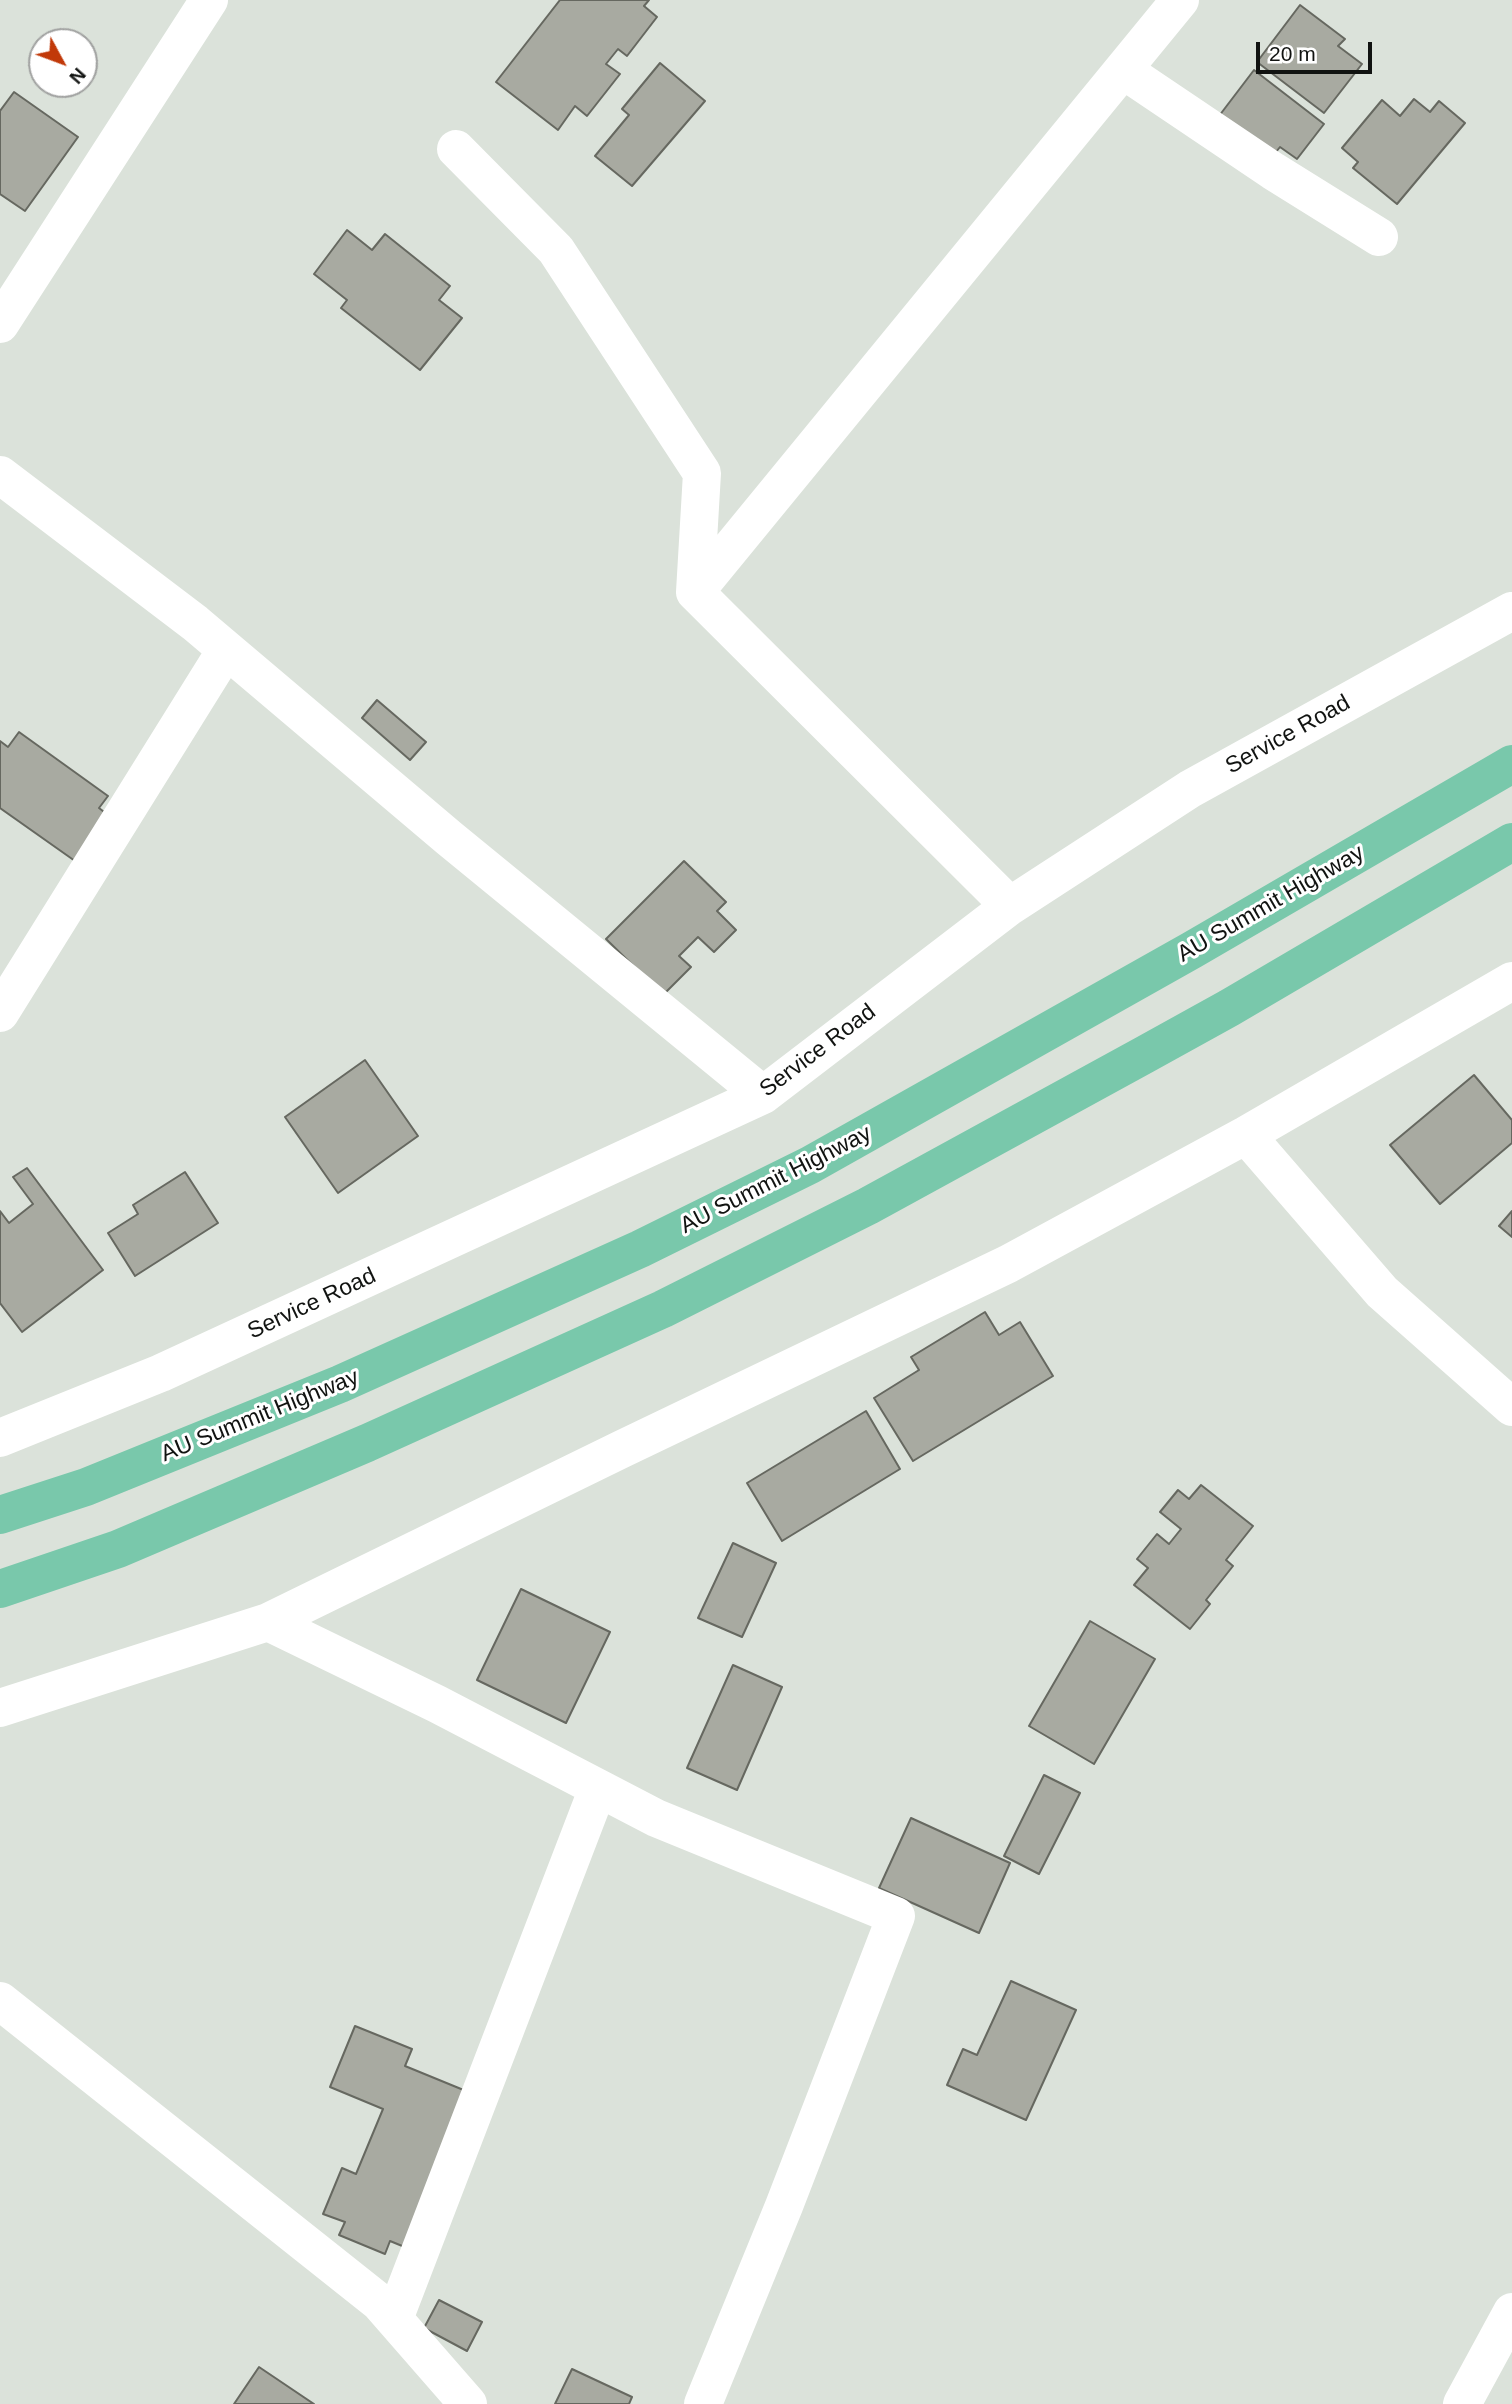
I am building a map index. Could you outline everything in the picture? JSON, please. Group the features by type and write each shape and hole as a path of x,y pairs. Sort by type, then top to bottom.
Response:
{"main road":[{"name":"AU Summit Highway","path":"0,1515 86,1487 340,1384 640,1249 798,1171 1192,950 1512,764"},
{"path":"0,1589 118,1549 367,1443 663,1309 868,1206 1144,1055 1512,842"}],"street":[{"path":"0,324 209,0"},
{"path":"695,592 1123,70 1175,2"},
{"path":"1123,70 1273,171 1379,237"},
{"path":"456,149 556,250 702,473 695,592 1010,906"},
{"path":"0,475 195,623 449,838 763,1095"},
{"name":"Service Road","path":"0,1438 161,1373 763,1095 1010,906 1190,789 1512,611"},
{"path":"0,1013 226,650"},
{"path":"0,1708 268,1622 1008,1264 1246,1135 1512,981"},
{"path":"1246,1135 1382,1292 1512,1407"},
{"path":"268,1622 437,1704 656,1818 896,1916 704,2404"},
{"path":"394,2319 598,1788"},
{"path":"0,2001 379,2302 468,2404"},
{"path":"1462,2404 1512,2312"}],"building":[{"path":"560,0 649,0 644,6 657,17 627,56 618,49 606,64 620,74 587,116 575,106 558,130 496,82"},
{"path":"1300,5 1345,39 1338,46 1362,64 1324,113 1257,62"},
{"path":"660,63 705,101 632,186 595,156 629,115 622,109"},
{"path":"1254,70 1324,124 1297,159 1280,147 1272,157 1219,116"},
{"path":"14,92 78,137 25,211 0,194 0,111"},
{"path":"1414,99 1430,112 1439,101 1465,123 1397,204 1353,168 1358,162 1342,148 1382,100 1400,116"},
{"path":"347,230 372,250 385,234 450,286 439,300 462,318 420,370 341,308 347,300 314,274"},
{"path":"377,700 426,742 410,760 362,718"},
{"path":"19,732 108,796 99,808 108,815 75,861 0,808 0,741 8,747"},
{"path":"684,861 726,902 717,911 736,930 714,952 698,937 679,956 691,967 663,995 606,939"},
{"path":"365,1060 418,1136 338,1193 285,1117"},
{"path":"1474,1075 1512,1120 1512,1143 1440,1204 1390,1145"},
{"path":"27,1168 103,1270 22,1332 0,1303 0,1211 9,1223 33,1204 13,1177"},
{"path":"185,1172 218,1223 135,1276 108,1233 138,1214 133,1205"},
{"path":"1512,1211 1512,1237 1499,1226"},
{"path":"985,1312 999,1335 1020,1322 1053,1376 913,1461 874,1398 919,1370 911,1357"},
{"path":"866,1411 900,1469 782,1541 747,1483"},
{"path":"1201,1485 1253,1526 1226,1560 1233,1566 1206,1600 1210,1604 1190,1629 1134,1585 1148,1568 1137,1559 1157,1534 1169,1544 1181,1529 1160,1512 1178,1490 1189,1499"},
{"path":"733,1543 776,1563 742,1637 698,1618"},
{"path":"521,1589 610,1632 566,1723 477,1680"},
{"path":"1090,1621 1155,1659 1094,1764 1029,1726"},
{"path":"733,1665 782,1687 737,1790 687,1768"},
{"path":"1044,1775 1080,1793 1039,1874 1004,1856"},
{"path":"911,1818 1010,1863 979,1933 879,1888"},
{"path":"1011,1981 1076,2010 1026,2120 947,2085 963,2049 977,2055"},
{"path":"355,2026 412,2049 405,2066 466,2091 412,2250 390,2241 385,2254 339,2235 345,2222 323,2214 342,2168 356,2174 383,2109 330,2087"},
{"path":"439,2300 482,2322 467,2351 424,2328"},
{"path":"259,2367 314,2404 234,2404"},
{"path":"572,2369 632,2397 629,2404 555,2404"}]}
